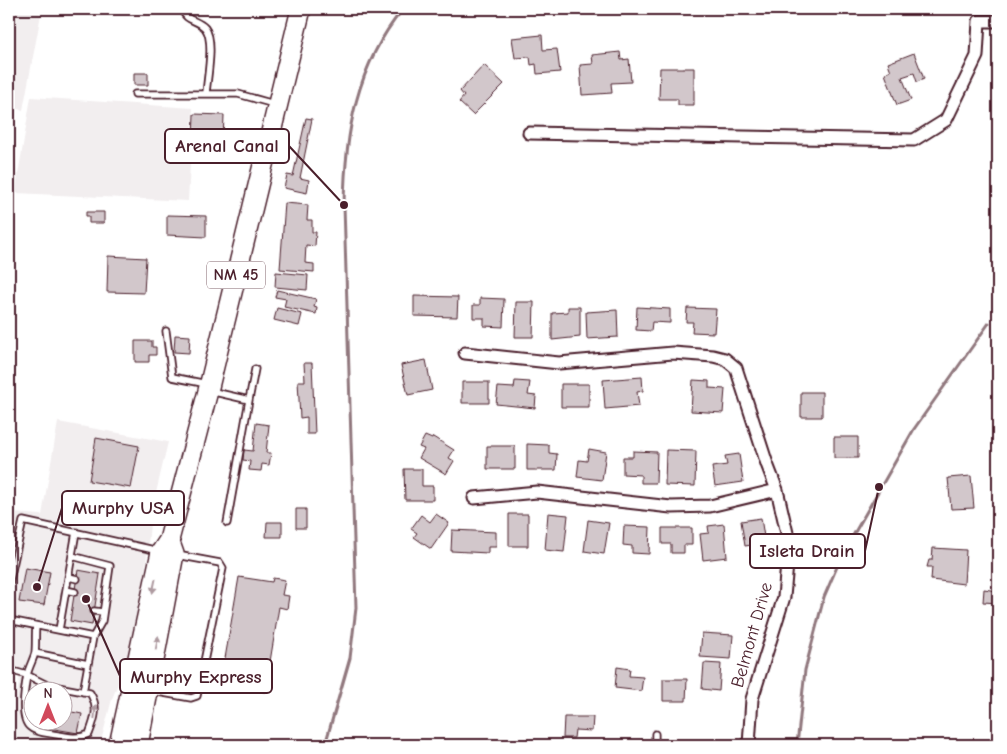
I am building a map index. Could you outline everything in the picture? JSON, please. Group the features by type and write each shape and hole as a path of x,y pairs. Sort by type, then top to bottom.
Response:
{"main road":[{"name":"NM 45","path":"118,745 301,9"},
{"path":"138,745 148,691 168,549"}],"street":[{"path":"529,133 914,140 946,120 977,56 979,21 998,22"},
{"name":"Belmont Drive","path":"465,353 559,363 674,353 726,359 736,368 777,490 787,533 784,597 752,699 749,745"},
{"path":"474,498 537,492 670,507 710,506 777,490"}],"lane":[{"path":"182,9 189,20 201,25 208,33 210,48 206,94"},
{"path":"135,94 238,94 278,105"},
{"path":"166,331 172,377 249,400"},
{"path":"227,523 255,369"},
{"path":"9,584 23,521 168,549 220,563 223,568 197,696 191,698 148,691"},
{"path":"59,630 76,532"},
{"path":"72,556 110,566 102,621 93,637 83,692"},
{"path":"69,577 77,579"},
{"path":"99,583 107,584"},
{"path":"66,590 75,592"},
{"path":"97,596 105,597"},
{"path":"64,606 72,607"},
{"path":"94,610 103,612"},
{"path":"9,620 93,637"},
{"path":"9,670 28,675 47,685 90,693 95,701 96,712 89,734 74,738 44,733 30,728 26,723 23,715 28,675 35,653 36,626"},
{"path":"35,653 88,664"},
{"path":"655,734 655,745"}],"shaded area":[{"path":"9,9 42,9 23,110 9,107"},
{"path":"31,97 193,108 188,201 15,193"},
{"path":"58,422 168,442 151,514 142,605 129,656 112,699 100,745 43,745 9,737 20,677 9,676 9,526 11,513 42,515"}],"building":[{"path":"542,35 543,50 557,49 560,72 537,74 536,64 531,65 530,57 515,58 512,38"},
{"path":"620,52 621,60 629,59 631,82 611,83 612,93 582,95 580,65 593,64 592,55"},
{"path":"914,53 924,79 917,82 914,73 902,77 911,100 897,105 885,74 891,71 888,63"},
{"path":"484,65 504,84 473,115 459,102 464,96 460,91"},
{"path":"660,68 694,68 694,105 678,105 678,99 659,99"},
{"path":"134,73 148,73 148,85 134,85"},
{"path":"194,114 224,115 223,141 193,140"},
{"path":"306,118 312,119 300,178 309,180 307,193 284,188 287,175 293,176"},
{"path":"285,203 308,205 307,220 312,220 312,232 316,232 315,246 306,245 305,263 314,264 314,272 280,269"},
{"path":"86,212 104,212 104,223 89,223 89,216 86,216"},
{"path":"167,215 206,216 206,237 167,235"},
{"path":"108,256 146,258 144,293 107,292"},
{"path":"276,272 308,275 307,290 275,287"},
{"path":"277,290 316,299 314,307 317,308 316,314 284,307 286,299 275,297"},
{"path":"414,296 458,297 457,317 414,316"},
{"path":"480,298 504,299 503,327 484,326 484,318 473,318 473,305 480,305"},
{"path":"516,302 534,302 533,337 515,337"},
{"path":"568,307 580,307 580,337 552,340 552,313 568,312"},
{"path":"637,307 670,309 670,323 652,322 651,331 636,330"},
{"path":"277,308 302,314 299,326 274,320"},
{"path":"687,308 716,309 714,333 692,332 693,322 686,322"},
{"path":"617,310 618,337 587,339 586,312"},
{"path":"175,335 190,336 189,353 174,352"},
{"path":"135,341 152,341 152,347 156,347 156,355 149,355 149,362 135,362"},
{"path":"426,360 432,390 408,395 401,365"},
{"path":"304,363 312,363 315,434 307,434 307,417 300,418 298,381 305,381"},
{"path":"642,377 643,391 637,392 639,406 605,409 603,380"},
{"path":"693,380 709,381 709,388 725,389 723,413 691,411"},
{"path":"515,381 530,382 528,395 536,396 535,408 496,404 498,387 514,388"},
{"path":"462,382 489,382 489,403 462,403"},
{"path":"561,384 589,384 589,407 561,407"},
{"path":"801,392 822,392 822,417 801,417"},
{"path":"256,423 269,425 266,453 271,453 269,465 262,464 261,471 249,470 250,461 243,460 244,450 253,451"},
{"path":"425,436 432,439 433,437 454,450 449,458 454,461 446,474 419,458 424,449 419,447"},
{"path":"834,437 858,437 858,458 834,458"},
{"path":"96,438 139,446 131,488 89,481"},
{"path":"527,444 549,445 549,453 557,454 556,470 527,470"},
{"path":"487,446 515,446 515,469 487,469"},
{"path":"589,449 606,452 602,480 577,477 579,460 587,461"},
{"path":"666,450 696,451 695,486 665,485"},
{"path":"633,451 657,452 656,483 641,483 641,475 623,474 623,457 633,457"},
{"path":"739,454 743,482 715,486 712,467 727,465 725,456"},
{"path":"404,469 422,469 422,486 433,486 433,500 405,500"},
{"path":"971,476 974,508 951,509 948,478"},
{"path":"296,509 306,509 306,528 296,528"},
{"path":"548,513 568,515 564,552 545,550"},
{"path":"436,514 449,523 431,549 414,537 417,533 411,529 421,515 430,522"},
{"path":"509,514 528,514 528,546 509,546"},
{"path":"761,518 765,543 745,546 741,521"},
{"path":"588,520 609,523 604,554 584,551"},
{"path":"267,522 282,522 282,537 266,537"},
{"path":"724,524 727,557 703,560 700,534 709,533 708,526"},
{"path":"624,526 650,527 649,554 632,553 632,546 623,545"},
{"path":"662,528 692,528 692,545 684,545 684,553 671,553 671,544 662,544"},
{"path":"452,530 496,532 496,547 488,547 488,553 451,551"},
{"path":"933,548 966,550 964,584 931,580 932,567 927,567 929,560 932,560"},
{"path":"25,568 50,572 44,605 19,602"},
{"path":"78,570 100,574 92,625 70,621"},
{"path":"239,577 272,582 273,578 285,580 282,595 289,596 287,609 279,607 265,692 216,684 218,669 223,670"},
{"path":"984,589 997,591 998,589 998,603 983,602"},
{"path":"702,633 733,635 731,659 700,657"},
{"path":"704,663 721,664 719,691 702,689"},
{"path":"617,667 630,669 629,676 643,677 641,691 615,688"},
{"path":"663,679 687,679 686,701 663,701"},
{"path":"72,712 82,714 78,733 72,732"},
{"path":"564,717 593,717 592,731 575,730 574,738 563,738"}],"waterway":[{"path":"325,745 350,658 356,608 344,205 347,152 356,101 364,77 387,31 403,9"},
{"path":"797,745 805,670 824,597 843,553 914,429 989,323"}],"place":[{"name":"Arenal Canal","path":"344,205"},
{"name":"Isleta Drain","path":"879,487"},
{"name":"Murphy USA","path":"37,587"},
{"name":"Murphy Express","path":"86,599"}]}
